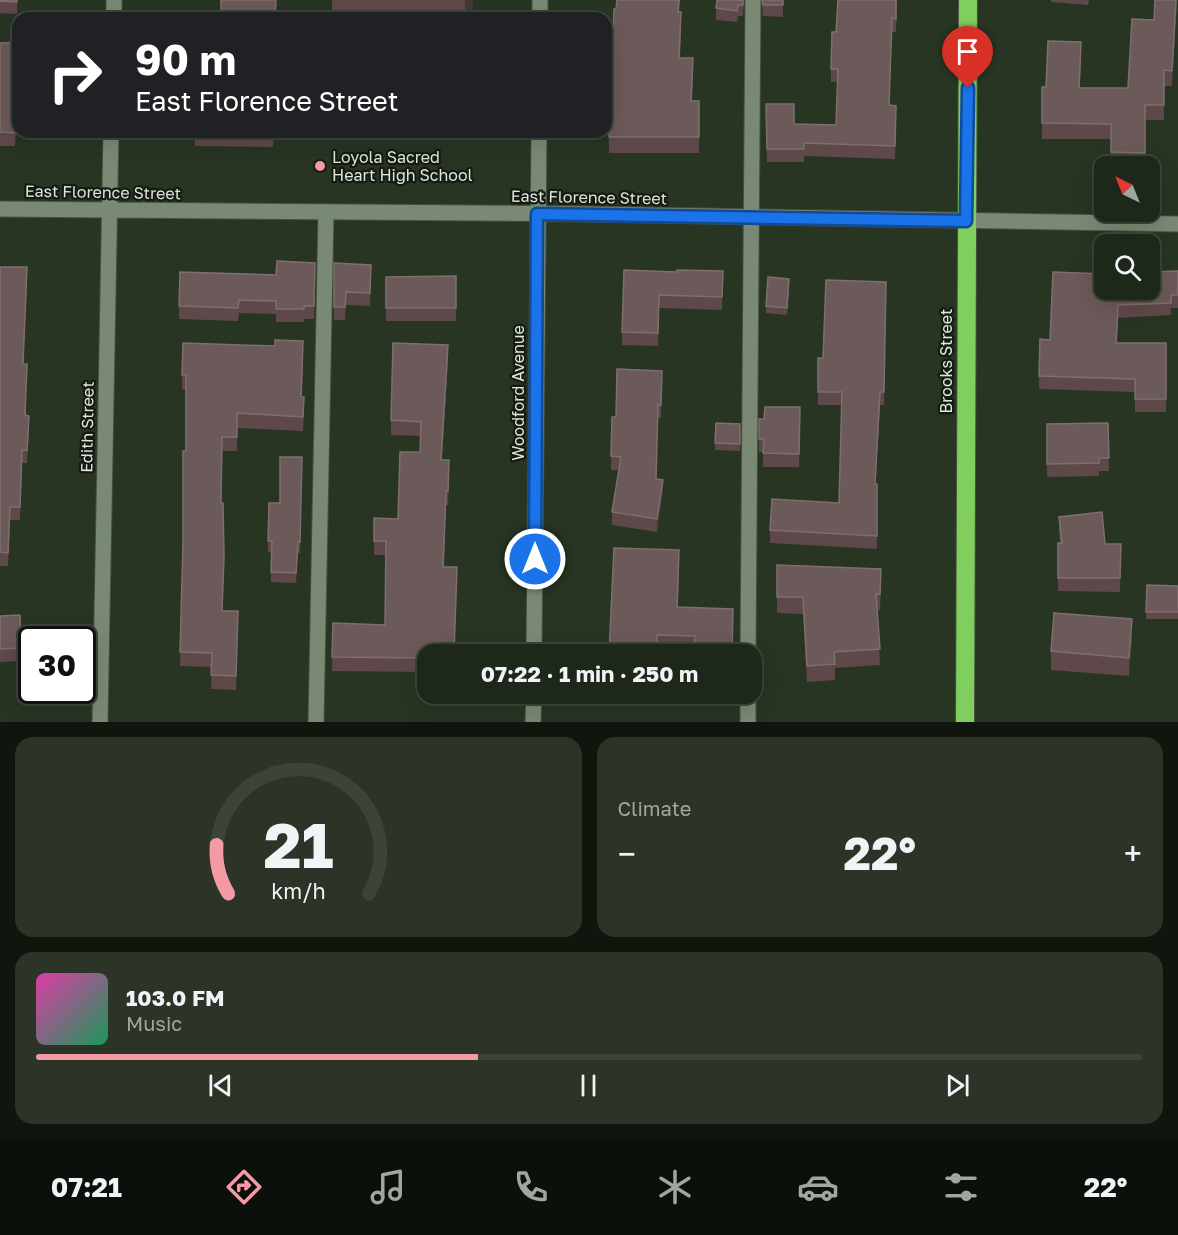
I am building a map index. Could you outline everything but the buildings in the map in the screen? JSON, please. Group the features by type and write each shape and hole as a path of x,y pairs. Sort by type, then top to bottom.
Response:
{"highway":[{"name":"Brooks Street","path":"964,722 968,0"}],"street":[{"path":"748,644 753,0"},
{"name":"Edith Street","path":"100,722 111,138"},
{"name":"Woodford Avenue","path":"534,644 539,138"},
{"name":"East Florence Street","path":"0,209 537,214 1178,224"},
{"path":"316,722 326,212"},
{"path":"533,722 534,704"},
{"path":"748,704 748,722"}],"place":[{"name":"Loyola Sacred Heart High School","path":"320,166"}],"route":[{"path":"535,559 537,214 966,221 968,88"}]}
